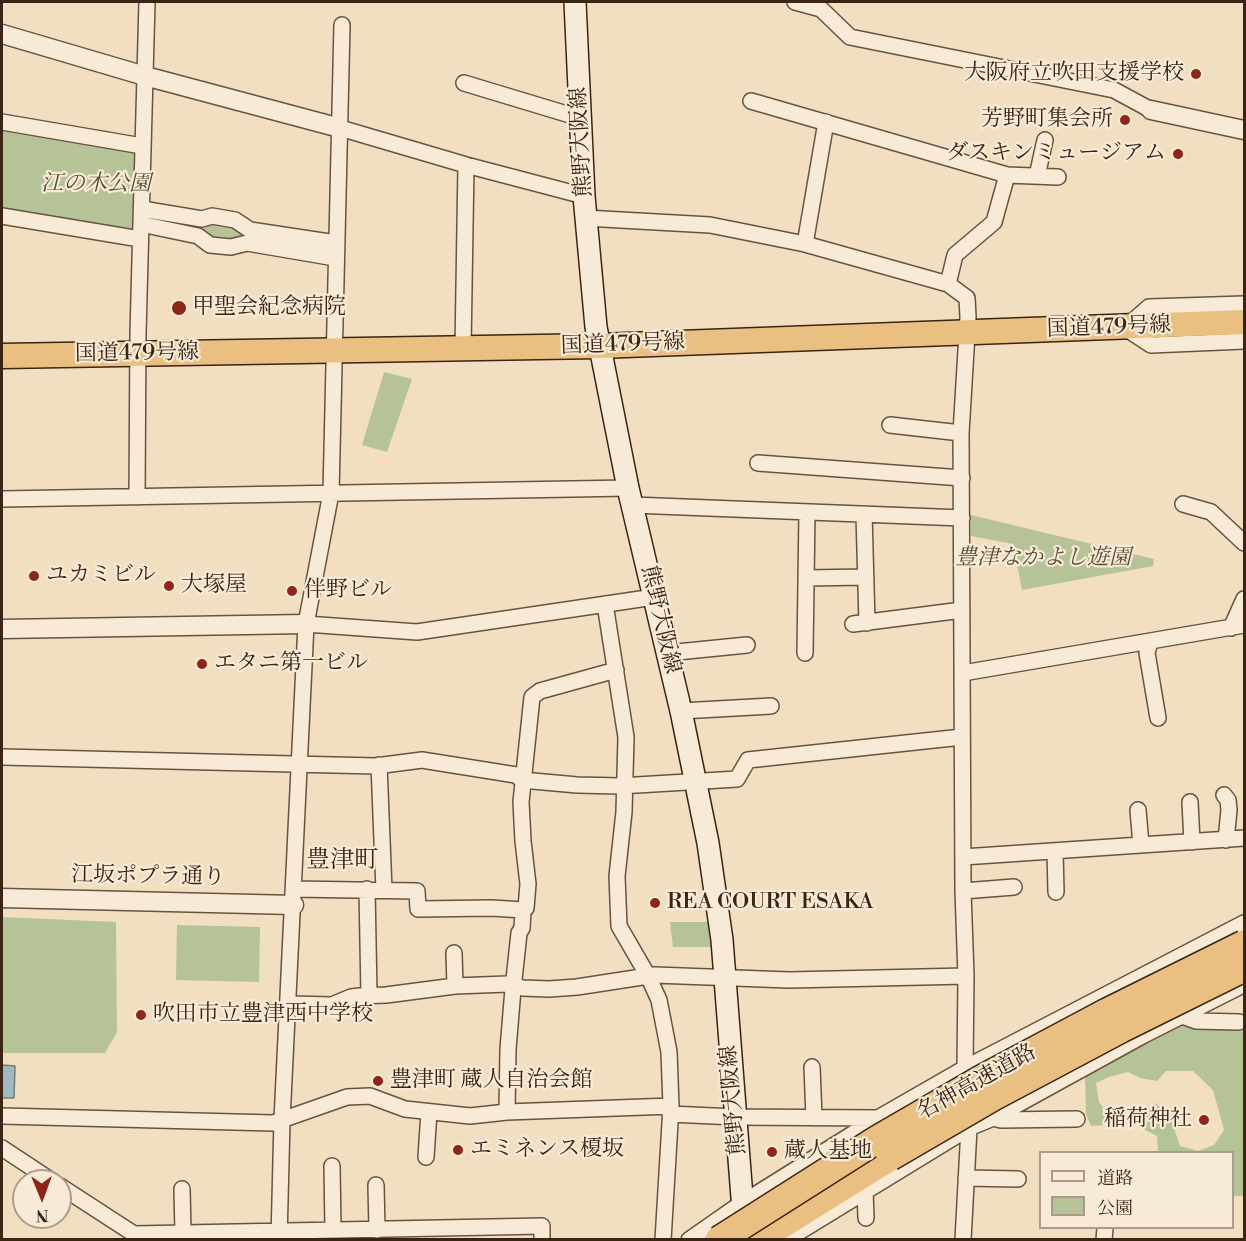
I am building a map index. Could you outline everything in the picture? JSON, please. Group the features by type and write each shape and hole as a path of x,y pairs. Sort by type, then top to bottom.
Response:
{"highway":[{"name":"国道479号線","path":"2,356 600,346 1245,322"},
{"name":"名神高速道路","path":"719,1239 878,1138 983,1078 1107,1012 1245,946"},
{"name":"名神高速道路","path":"757,1239 993,1097 1121,1029 1245,968"}],"main road":[{"name":"熊野大阪線","path":"575,2 585,218 600,346 630,496 696,781 717,901 745,1239"}],"street":[{"path":"138,497 138,354 147,2"},
{"path":"795,2 821,9 850,37 1114,90 1151,110 1245,130"},
{"path":"279,1235 282,1120 306,624 331,493 342,25"},
{"path":"2,34 145,76 584,196"},
{"path":"464,83 580,118"},
{"path":"751,101 1007,175 1058,177"},
{"path":"2,122 142,147"},
{"path":"806,243 826,122"},
{"path":"1037,176 1045,140"},
{"path":"463,348 466,165"},
{"path":"948,284 955,255 994,222 1007,175"},
{"path":"2,216 141,224 202,219 212,216 236,220 250,230 336,250"},
{"path":"585,218 710,225 806,243 948,284 967,298 962,433 962,610 965,1068 969,1128 963,1239"},
{"path":"141,224 198,236 210,244 231,247 247,243 336,250"},
{"path":"1245,304 1149,307 1125,328 1151,345 1245,341"},
{"path":"890,425 962,433"},
{"path":"758,463 962,478"},
{"path":"2,499 331,493 630,496 807,512 962,518"},
{"path":"1183,504 1211,512 1245,543"},
{"path":"805,654 807,512"},
{"path":"864,514 866,577 860,623 962,610"},
{"path":"806,578 866,577"},
{"path":"2,629 306,624 417,632 654,597"},
{"path":"963,673 1238,627 1245,598"},
{"path":"605,604 626,736 625,785 617,876 619,926 659,1000 669,1052 671,1110 663,1239"},
{"path":"1150,642 1147,653 1158,718"},
{"path":"667,653 747,645"},
{"path":"507,1112 508,1049 523,910 526,908 528,884 521,802 532,697 534,694 616,670"},
{"path":"681,711 771,706"},
{"path":"2,757 379,765 422,760 516,775 522,780 577,785 625,785 737,778 743,772 748,760 963,736"},
{"path":"379,765 384,890"},
{"path":"1224,795 1228,800 1229,810 1226,840"},
{"path":"1190,802 1192,842"},
{"path":"1138,810 1141,845"},
{"path":"963,857 1245,838"},
{"path":"1054,851 1056,892"},
{"path":"963,891 1014,887"},
{"path":"294,897 367,889 417,891 418,909 523,910"},
{"path":"367,889 369,995"},
{"name":"江坂ポプラ通り","path":"2,898 294,897"},
{"path":"689,1239 878,1118 965,1068 1245,923"},
{"path":"786,1239 969,1128 993,1118 1144,1035 1239,987 1245,946"},
{"path":"454,953 455,986"},
{"path":"289,1004 332,1005 351,997 455,986 507,984 541,988 577,987 648,976 789,980 966,976"},
{"path":"1182,1016 1196,1021 1239,1022"},
{"path":"812,1067 814,1118"},
{"path":"2,1116 273,1123 347,1097 370,1096 405,1109 470,1116 507,1112 671,1110 735,1117 878,1118"},
{"path":"426,1157 429,1112"},
{"path":"993,1118 1001,1120 1077,1119"},
{"path":"2,1148 34,1169"},
{"path":"332,1166 333,1230"},
{"path":"966,1178 1018,1179"},
{"path":"376,1185 377,1230"},
{"path":"182,1189 183,1233"},
{"path":"865,1191 866,1218"},
{"path":"72,1194 134,1234 279,1235 333,1230 440,1234 542,1226 542,1239"}],"green space":[{"name":"江の木公園","path":"2,128 131,150 137,157 136,225 128,231 2,209"},
{"path":"217,223 233,226 244,232 244,238 215,239 203,232 204,226"},
{"path":"384,372 412,379 387,452 362,445"},
{"name":"豊津なかよし遊園","path":"971,515 1154,559 1153,566 1022,590 1013,544 971,536"},
{"path":"2,917 116,922 117,1032 105,1053 2,1053"},
{"path":"670,922 713,922 715,947 673,947"},
{"path":"177,925 260,927 259,982 176,980"},
{"path":"1178,1023 1196,1027 1244,1025 1244,1196 1234,1196 1234,1151 1198,1151 1214,1145 1224,1130 1213,1090 1193,1071 1166,1071 1157,1081 1140,1078 1128,1072 1096,1083 1099,1102 1109,1116 1103,1125 1091,1126 1086,1114 1085,1074"},
{"path":"1155,1103 1169,1114 1180,1146 1198,1151 1158,1151 1157,1136 1145,1130 1143,1115"}],"water":[{"path":"2,1065 15,1066 14,1098 2,1098"}],"place":[{"name":"大阪府立吹田支援学校","path":"1196,74"},
{"name":"芳野町集会所","path":"1125,120"},
{"name":"ダスキンミュージアム","path":"1178,154"},
{"name":"甲聖会紀念病院","path":"179,308"},
{"name":"ユカミビル","path":"34,576"},
{"name":"大塚屋","path":"169,586"},
{"name":"伴野ビル","path":"292,591"},
{"name":"エタニ第一ビル","path":"202,664"},
{"name":"REA COURT ESAKA","path":"655,903"},
{"name":"吹田市立豊津西中学校","path":"141,1015"},
{"name":"豊津町 蔵人自治会館","path":"378,1081"},
{"name":"稲荷神社","path":"1204,1120"},
{"name":"エミネンス榎坂","path":"458,1150"},
{"name":"蔵人基地","path":"772,1152"}],"district":[{"name":"豊津町","path":"342,861"}]}
